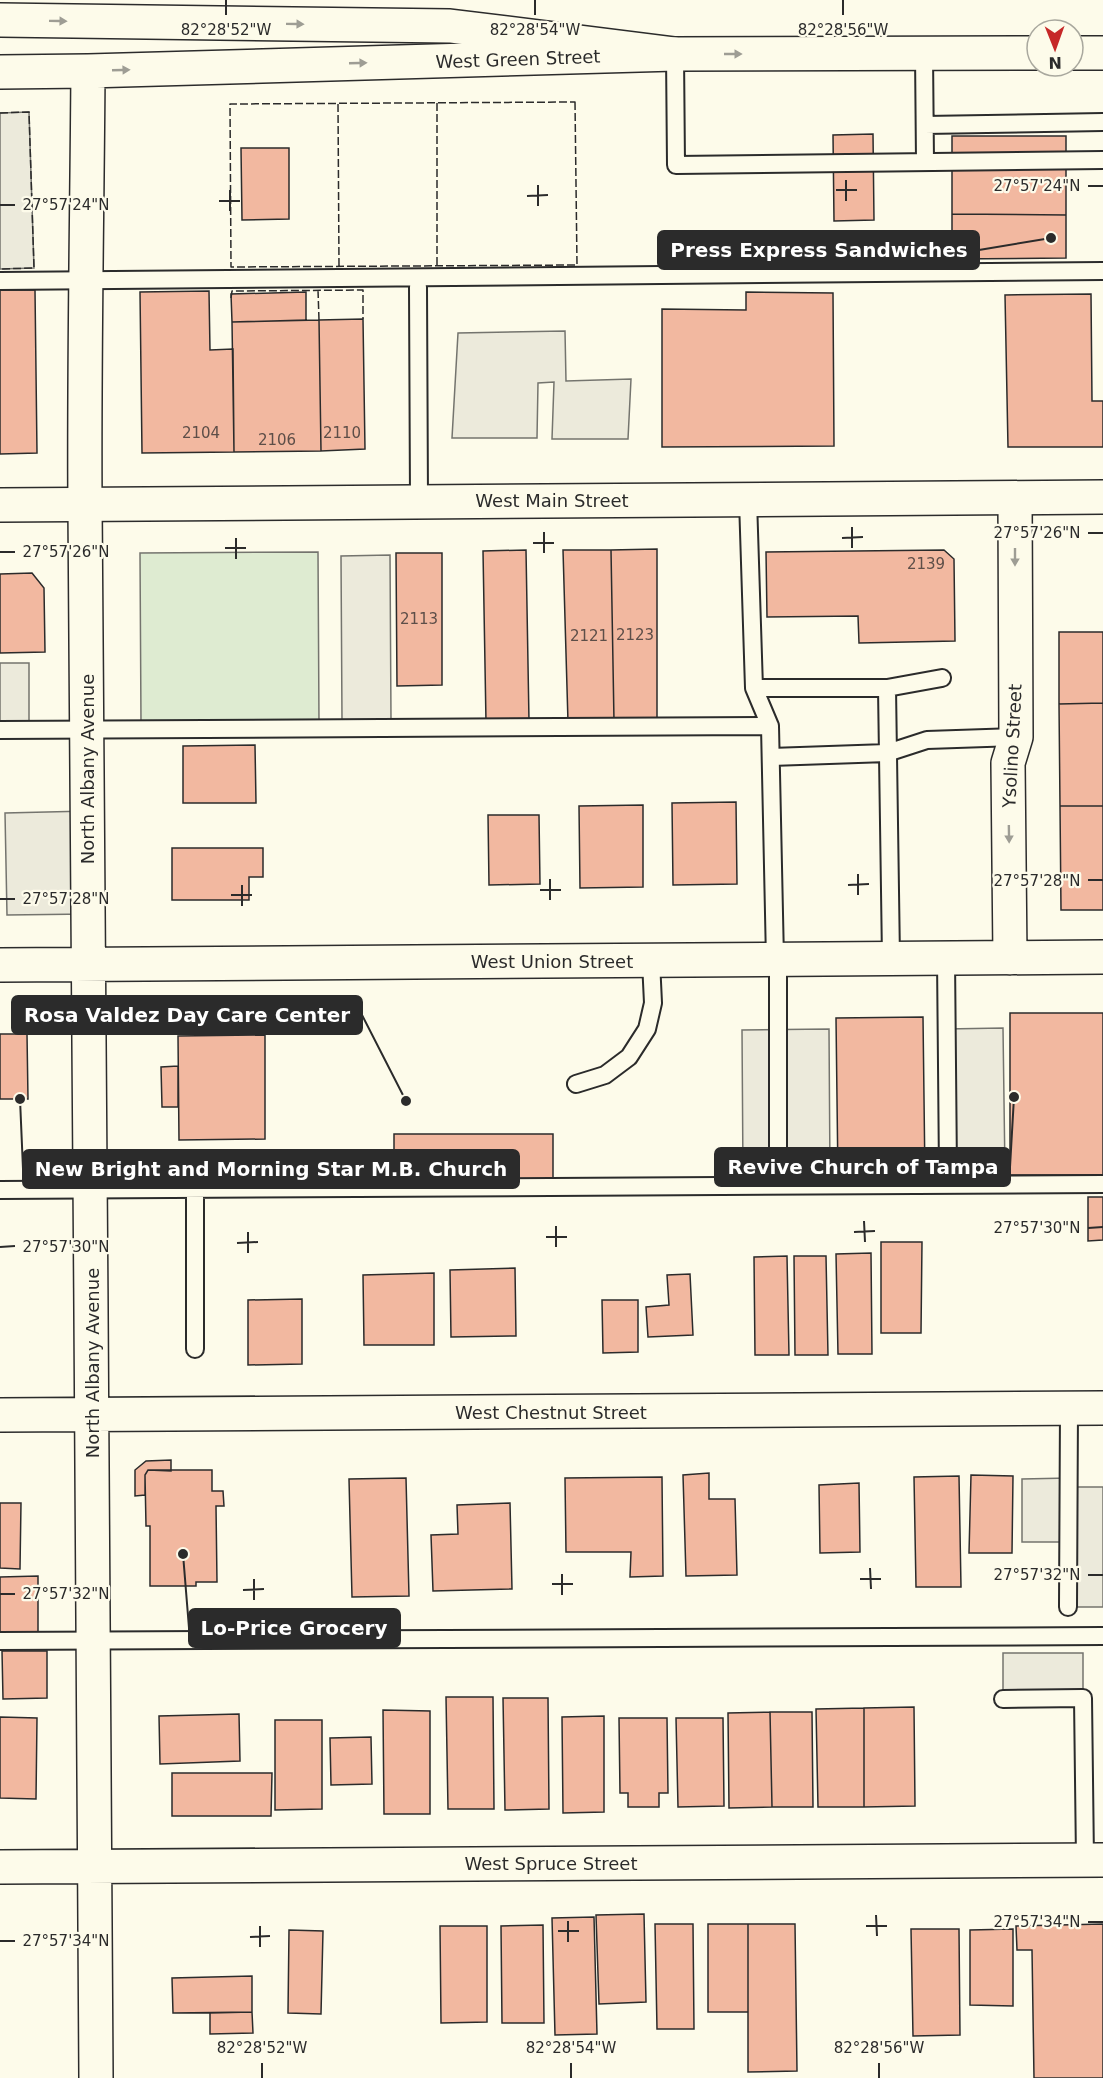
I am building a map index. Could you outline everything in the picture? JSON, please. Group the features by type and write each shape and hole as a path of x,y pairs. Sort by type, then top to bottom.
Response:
{"main road":[{"path":"0,20 450,26 675,54"},
{"name":"West Green Street","path":"0,72 675,54 1025,53"},
{"path":"1085,53 1103,53"},
{"name":"North Albany Avenue","path":"88,71 84,280 96,2078"},
{"name":"West Main Street","path":"0,505 1103,497"},
{"name":"Ysolino Street","path":"1010,958 1008,763 1016,738 1015,498"},
{"name":"West Union Street","path":"0,965 1103,957"},
{"name":"West Chestnut Street","path":"0,1415 1103,1408"},
{"name":"West Spruce Street","path":"0,1867 1094,1860"}],"lane":[{"path":"924,53 925,162"},
{"path":"675,54 676,165 1103,160"},
{"path":"925,125 1103,122"},
{"path":"0,281 1103,271"},
{"path":"418,287 419,501"},
{"path":"748,500 754,688 771,726 778,1176"},
{"path":"754,688 887,688 942,678"},
{"path":"887,688 891,958"},
{"path":"0,730 771,726"},
{"path":"771,757 888,753 927,740 1016,738"},
{"path":"946,958 948,1172"},
{"path":"576,1084 605,1075 629,1057 647,1029 653,1003 651,961"},
{"path":"0,1190 1103,1184"},
{"path":"195,1189 195,1349"},
{"path":"1068,1607 1069,1408"},
{"path":"0,1641 1103,1636"},
{"path":"1003,1699 1083,1698 1094,1860"}],"green space":[{"path":"318,552 319,723 141,723 140,553"}],"shaded area":[{"path":"29,112 34,268 0,269 0,113"},
{"path":"565,331 566,381 631,379 628,439 552,439 554,382 538,383 537,438 452,438 458,333"},
{"path":"390,555 391,720 342,720 341,556"},
{"path":"0,663 29,663 29,730 0,730"},
{"path":"88,811 88,914 7,915 5,813"},
{"path":"1003,1028 1005,1172 948,1172 946,1029"},
{"path":"829,1029 830,1174 743,1175 742,1030"},
{"path":"1069,1478 1069,1487 1103,1487 1103,1607 1068,1607 1069,1542 1022,1542 1022,1479"},
{"path":"1003,1653 1083,1653 1083,1698 1003,1699"}],"building":[{"path":"873,134 874,220 834,221 833,135"},
{"path":"952,136 1066,136 1066,215 952,214"},
{"path":"241,148 289,148 289,219 242,220"},
{"path":"952,214 1066,215 1066,258 952,259"},
{"path":"0,290 35,290 37,453 0,454"},
{"path":"209,291 210,350 233,349 234,452 142,453 140,292"},
{"path":"306,292 306,320 232,322 231,294"},
{"path":"746,292 833,293 834,446 662,447 662,309 746,310"},
{"path":"1091,294 1092,401 1103,401 1103,447 1008,447 1005,295"},
{"path":"363,319 365,449 321,451 319,320"},
{"path":"319,320 321,451 234,452 232,322"},
{"path":"657,549 657,721 614,721 611,550"},
{"path":"526,550 529,721 486,722 483,551"},
{"path":"563,550 611,550 614,721 568,722"},
{"path":"944,550 954,559 955,641 859,643 858,616 767,617 766,552"},
{"path":"396,553 442,553 442,685 397,686"},
{"path":"32,573 44,588 45,652 0,653 0,574"},
{"path":"1059,632 1103,632 1103,703 1059,704"},
{"path":"1103,703 1103,806 1060,806 1059,704"},
{"path":"255,745 256,803 183,803 183,746"},
{"path":"736,802 737,884 673,885 672,803"},
{"path":"643,805 643,887 580,888 579,806"},
{"path":"1060,806 1103,806 1103,910 1061,910"},
{"path":"488,815 539,815 540,884 489,885"},
{"path":"172,848 263,848 263,877 249,877 249,900 172,900"},
{"path":"1010,1013 1103,1013 1103,1175 1010,1175"},
{"path":"923,1017 925,1178 838,1179 836,1018"},
{"path":"0,1034 27,1034 28,1099 0,1099"},
{"path":"265,1035 265,1139 179,1140 178,1036"},
{"path":"178,1066 178,1107 162,1107 161,1067"},
{"path":"394,1134 553,1134 553,1179 394,1180"},
{"path":"1088,1197 1103,1197 1103,1240 1088,1241"},
{"path":"881,1242 922,1242 921,1333 881,1333"},
{"path":"871,1253 872,1354 838,1354 836,1254"},
{"path":"787,1256 789,1355 755,1355 754,1257"},
{"path":"794,1256 826,1256 828,1355 795,1355"},
{"path":"515,1268 516,1336 451,1337 450,1270"},
{"path":"434,1273 434,1345 364,1345 363,1275"},
{"path":"690,1274 693,1335 648,1337 646,1307 669,1305 667,1275"},
{"path":"302,1299 302,1364 248,1365 248,1300"},
{"path":"602,1300 638,1300 638,1352 603,1353"},
{"path":"171,1460 171,1471 148,1470 145,1475 145,1495 135,1496 135,1470 146,1461"},
{"path":"148,1470 212,1470 212,1491 223,1491 224,1506 216,1506 217,1582 196,1582 196,1586 150,1586 150,1526 146,1526 145,1475"},
{"path":"709,1473 709,1499 735,1499 737,1575 686,1576 683,1475"},
{"path":"971,1475 1013,1476 1012,1553 969,1553"},
{"path":"959,1476 961,1587 916,1587 914,1477"},
{"path":"662,1477 663,1576 630,1577 631,1552 566,1552 565,1478"},
{"path":"406,1478 409,1596 352,1597 349,1479"},
{"path":"859,1483 860,1552 820,1553 819,1485"},
{"path":"0,1503 21,1503 20,1569 0,1568"},
{"path":"510,1503 512,1589 433,1591 431,1535 458,1534 457,1505"},
{"path":"38,1576 38,1635 0,1636 0,1577"},
{"path":"2,1651 47,1651 47,1698 3,1699"},
{"path":"446,1697 493,1697 494,1809 448,1809"},
{"path":"503,1698 548,1698 549,1809 505,1810"},
{"path":"914,1707 915,1806 864,1807 864,1708"},
{"path":"864,1708 864,1807 818,1807 816,1709"},
{"path":"383,1710 430,1711 430,1814 384,1814"},
{"path":"770,1712 812,1712 813,1807 772,1807"},
{"path":"770,1712 772,1807 729,1808 728,1713"},
{"path":"239,1714 240,1761 160,1764 159,1716"},
{"path":"604,1716 604,1812 563,1813 562,1717"},
{"path":"0,1717 37,1718 36,1799 0,1798"},
{"path":"619,1718 667,1718 668,1793 659,1793 659,1807 628,1807 628,1793 620,1793"},
{"path":"676,1718 723,1718 724,1806 678,1807"},
{"path":"275,1720 322,1720 322,1809 275,1810"},
{"path":"371,1737 372,1784 331,1785 330,1738"},
{"path":"172,1773 272,1773 271,1816 172,1816"},
{"path":"644,1914 646,2002 599,2004 596,1915"},
{"path":"594,1917 597,2034 555,2035 552,1918"},
{"path":"655,1924 693,1924 694,2029 657,2029"},
{"path":"708,1924 748,1924 748,2012 708,2012"},
{"path":"748,1924 795,1924 797,2071 748,2072"},
{"path":"1103,1924 1103,2078 1034,2078 1032,1950 1017,1950 1016,1926"},
{"path":"543,1925 544,2023 502,2023 501,1926"},
{"path":"440,1926 487,1926 487,2022 441,2023"},
{"path":"911,1929 959,1929 960,2035 913,2036"},
{"path":"1013,1929 1013,2006 970,2005 970,1930"},
{"path":"289,1930 323,1931 321,2014 288,2013"},
{"path":"252,1976 252,2012 173,2013 172,1978"},
{"path":"252,2012 253,2033 210,2034 210,2013"}],"fence":[{"path":"575,102 577,265 231,267 230,104 575,102"},
{"path":"437,103 437,266"},
{"path":"338,104 339,266"},
{"path":"0,113 29,112 34,268 0,269"},
{"path":"318,290 319,320"},
{"path":"231,298 232,291 363,290 363,319"}],"place":[{"name":"Press Express Sandwiches","path":"1051,238"},
{"name":"Revive Church of Tampa","path":"1014,1097"},
{"name":"New Bright and Morning Star M.B. Church","path":"20,1099"},
{"name":"Rosa Valdez Day Care Center","path":"406,1101"},
{"name":"Lo-Price Grocery","path":"183,1554"}]}
